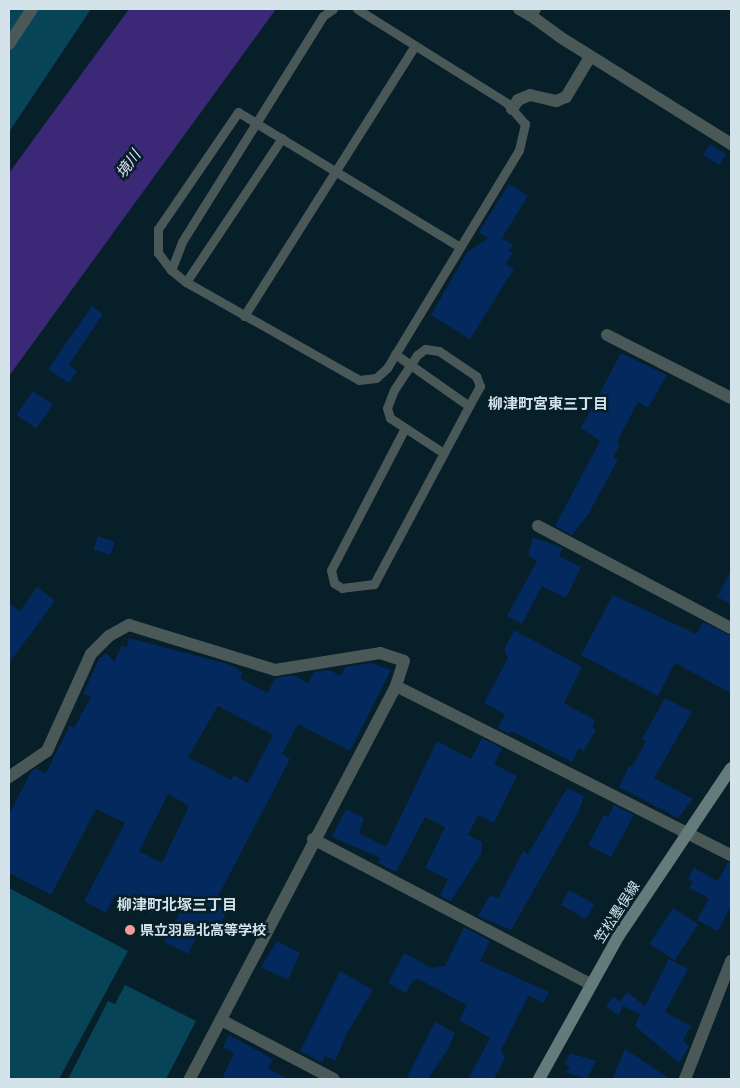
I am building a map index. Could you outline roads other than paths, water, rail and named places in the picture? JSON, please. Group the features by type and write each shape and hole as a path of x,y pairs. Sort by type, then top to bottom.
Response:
{"main road":[{"name":"笠松墨俣線","path":"539,1079 590,984 687,831 731,768"}],"street":[{"path":"9,44 32,9"},
{"path":"518,9 532,12 590,57 731,144"},
{"path":"512,109 518,100 530,95 556,101 566,97 590,57"},
{"path":"607,335 731,398"},
{"path":"538,526 731,628"},
{"path":"9,777 47,751 91,654 109,636 129,626 275,670 380,653 404,661 396,686 313,840 190,1079"},
{"path":"396,686 687,831 731,855"},
{"path":"313,840 590,984"},
{"path":"685,1079 731,961"},
{"path":"221,1020 334,1079"}],"lane":[{"path":"171,270 182,242 323,16 333,9"},
{"path":"357,9 512,109 525,124 519,150 458,246 395,354 376,378 359,380 244,316 186,282 171,270 158,254 158,229 233,115 245,113 256,123 458,246"},
{"path":"244,316 415,45"},
{"path":"186,282 282,138"},
{"path":"404,430 331,570 334,583 342,588 374,584 442,452 480,386 476,376 439,351 425,349 410,365 387,408 390,418 404,430 442,452"},
{"path":"395,354 470,406"}],"water":[{"name":"境川","path":"129,9 276,9 9,376 9,173"}],"place":[{"name":"県立羽島北高等学校","path":"130,930"}],"district":[{"name":"柳津町宮東三丁目","path":"548,404"},
{"name":"柳津町北塚三丁目","path":"177,905"}]}
